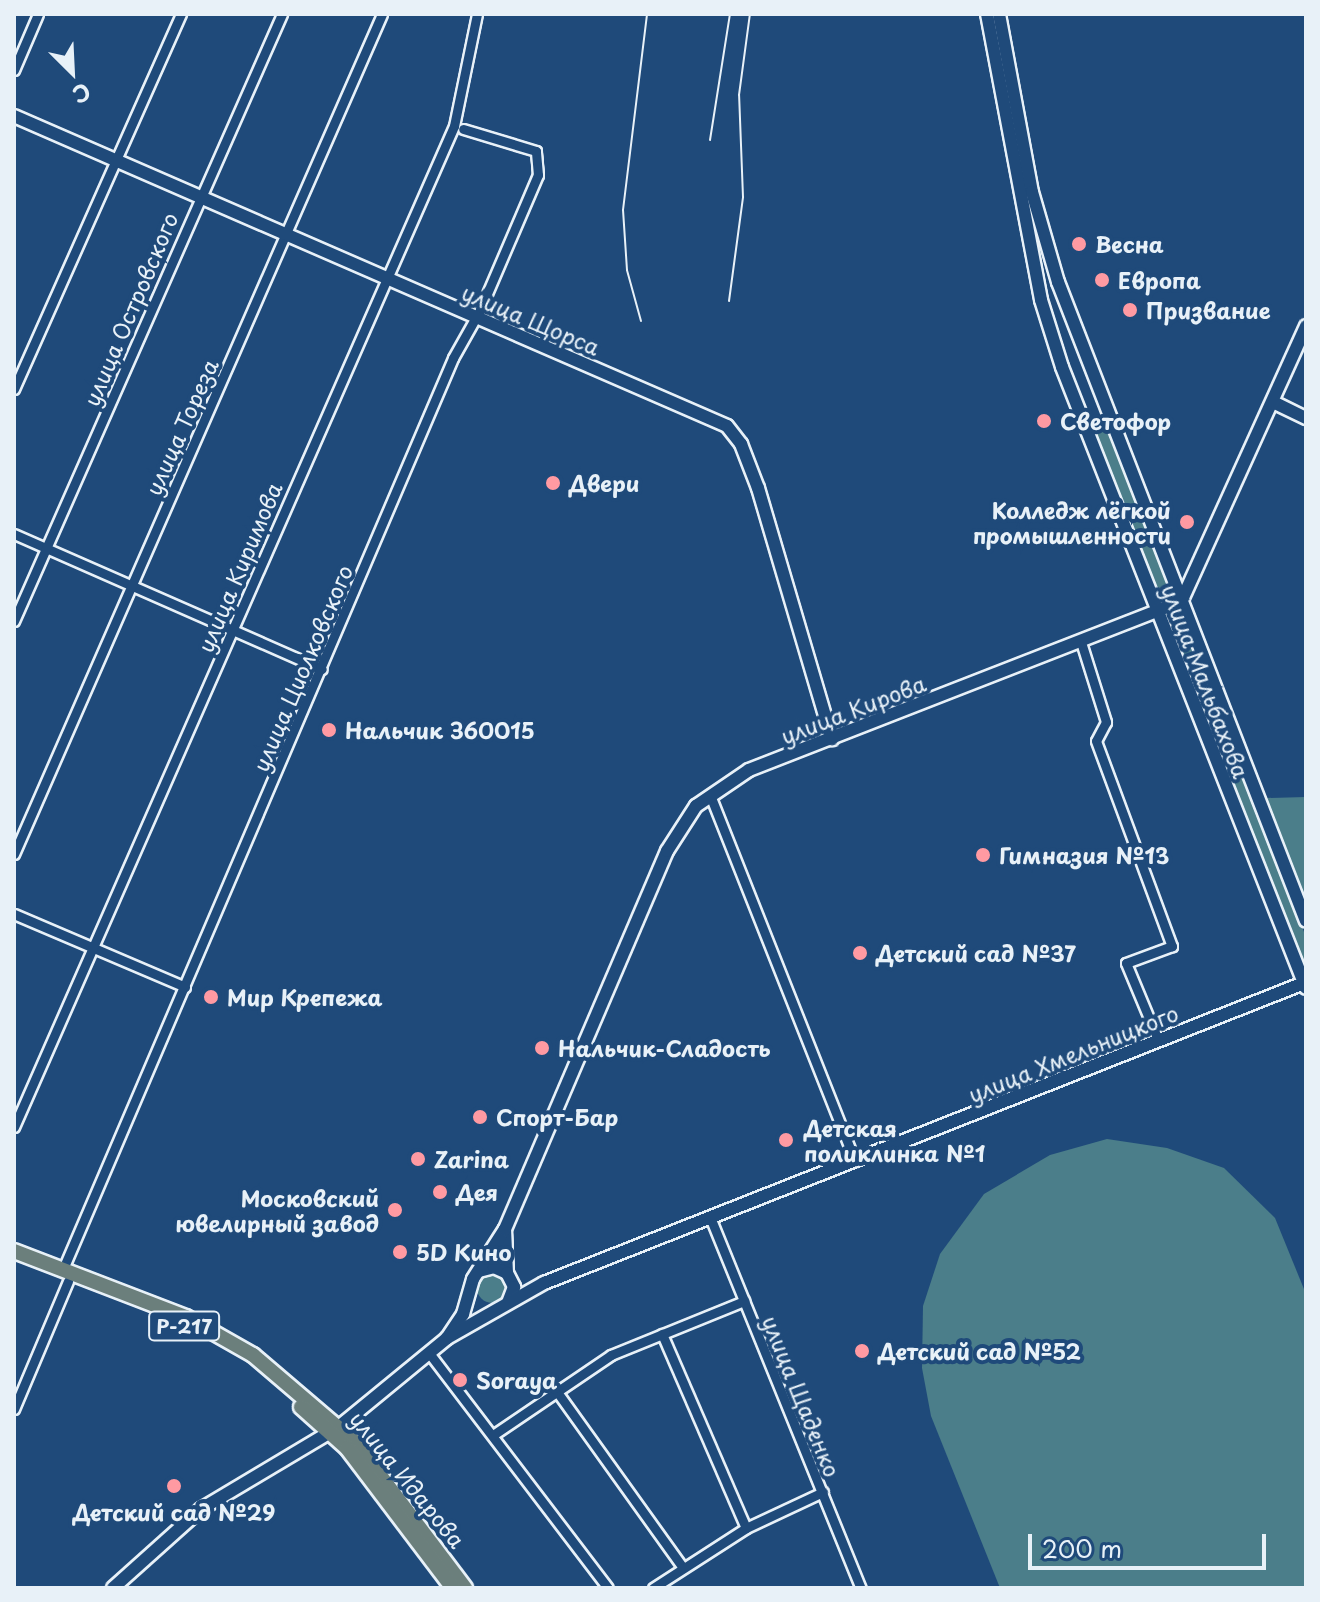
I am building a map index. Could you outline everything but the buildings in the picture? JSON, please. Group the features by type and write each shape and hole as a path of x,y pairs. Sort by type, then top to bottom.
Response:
{"main road":[{"name":"улица Мальбахова","path":"987,14 1041,300 1158,611 1305,985"},
{"name":"улица Мальбахова","path":"999,14 1043,238 1306,921"},
{"name":"улица Щорса","path":"14,116 385,279 707,414 732,430 767,516 832,739"},
{"path":"1181,602 1306,326"},
{"path":"1273,402 1306,418"},
{"name":"улица Кирова","path":"479,1271 505,1229 667,851 687,817 710,795 749,770 1181,602"},
{"name":"улица Хмельницкого","path":"447,1338 544,1283 1305,985"},
{"path":"471,1289 481,1306 500,1307 514,1292 509,1275 505,1229"},
{"name":"улица Идарова","path":"14,1251 224,1347 335,1429 453,1588"},
{"name":"улица Идарова","path":"14,1261 146,1300 253,1355 335,1429 465,1588"},
{"path":"113,1588 201,1509 335,1429 447,1338 479,1271 494,1267 509,1275 544,1283"}],"street":[{"path":"14,70 38,14"},
{"path":"14,389 181,14"},
{"name":"улица Островского","path":"14,621 198,196 282,14"},
{"name":"улица Тореза","path":"14,854 382,14"},
{"name":"улица Киримова","path":"14,1127 456,120 477,14"},
{"name":"улица Циолковского","path":"14,1409 185,987 540,163 536,151 463,129"},
{"path":"14,534 233,627 322,669"},
{"path":"1081,642 1106,722 1096,741 1172,946 1126,963 1158,1040"},
{"path":"710,795 855,1161"},
{"path":"14,914 185,987"},
{"name":"улица Щаденко","path":"710,1217 861,1588"},
{"path":"493,1435 555,1389 611,1355 744,1301"},
{"path":"662,1334 746,1528"},
{"path":"429,1353 608,1588"},
{"path":"555,1389 683,1568"},
{"path":"653,1588 746,1528 823,1492"}],"green space":[{"path":"1099,428 1107,431 1168,587 1165,595 1158,594 1095,435"},
{"path":"1178,616 1306,937 1306,973 1168,624"},
{"path":"1306,797 1306,899 1266,798"},
{"path":"1107,1139 1167,1148 1224,1168 1275,1218 1306,1294 1306,1588 1000,1588 931,1416 922,1368 923,1306 940,1254 984,1194 1050,1155"},
{"path":"492,1273 503,1277 507,1288 503,1299 492,1303 481,1299 477,1288 481,1277"}],"railway":[{"path":"641,321 627,270 623,210 647,14"},
{"path":"710,140 730,14"},
{"path":"729,301 743,197 739,95 750,14"}],"place":[{"name":"Весна","path":"1079,244"},
{"name":"Европа","path":"1102,280"},
{"name":"Призвание","path":"1130,310"},
{"name":"Светофор","path":"1044,421"},
{"name":"Двери","path":"553,483"},
{"name":"Колледж лёгкой промышленности","path":"1187,522"},
{"name":"Нальчик 360015","path":"329,730"},
{"name":"Гимназия №13","path":"983,855"},
{"name":"Детский сад №37","path":"860,953"},
{"name":"Мир Крепежа","path":"211,997"},
{"name":"Нальчик-Сладость","path":"542,1048"},
{"name":"Спорт-Бар","path":"480,1117"},
{"name":"Детская поликлинка №1","path":"786,1140"},
{"name":"Zarina","path":"418,1159"},
{"name":"Дея","path":"440,1192"},
{"name":"Московский ювелирный завод","path":"395,1210"},
{"name":"5D Кино","path":"400,1252"},
{"name":"Детский сад №52","path":"862,1351"},
{"name":"Soraya","path":"460,1380"},
{"name":"Детский сад №29","path":"174,1486"}]}
